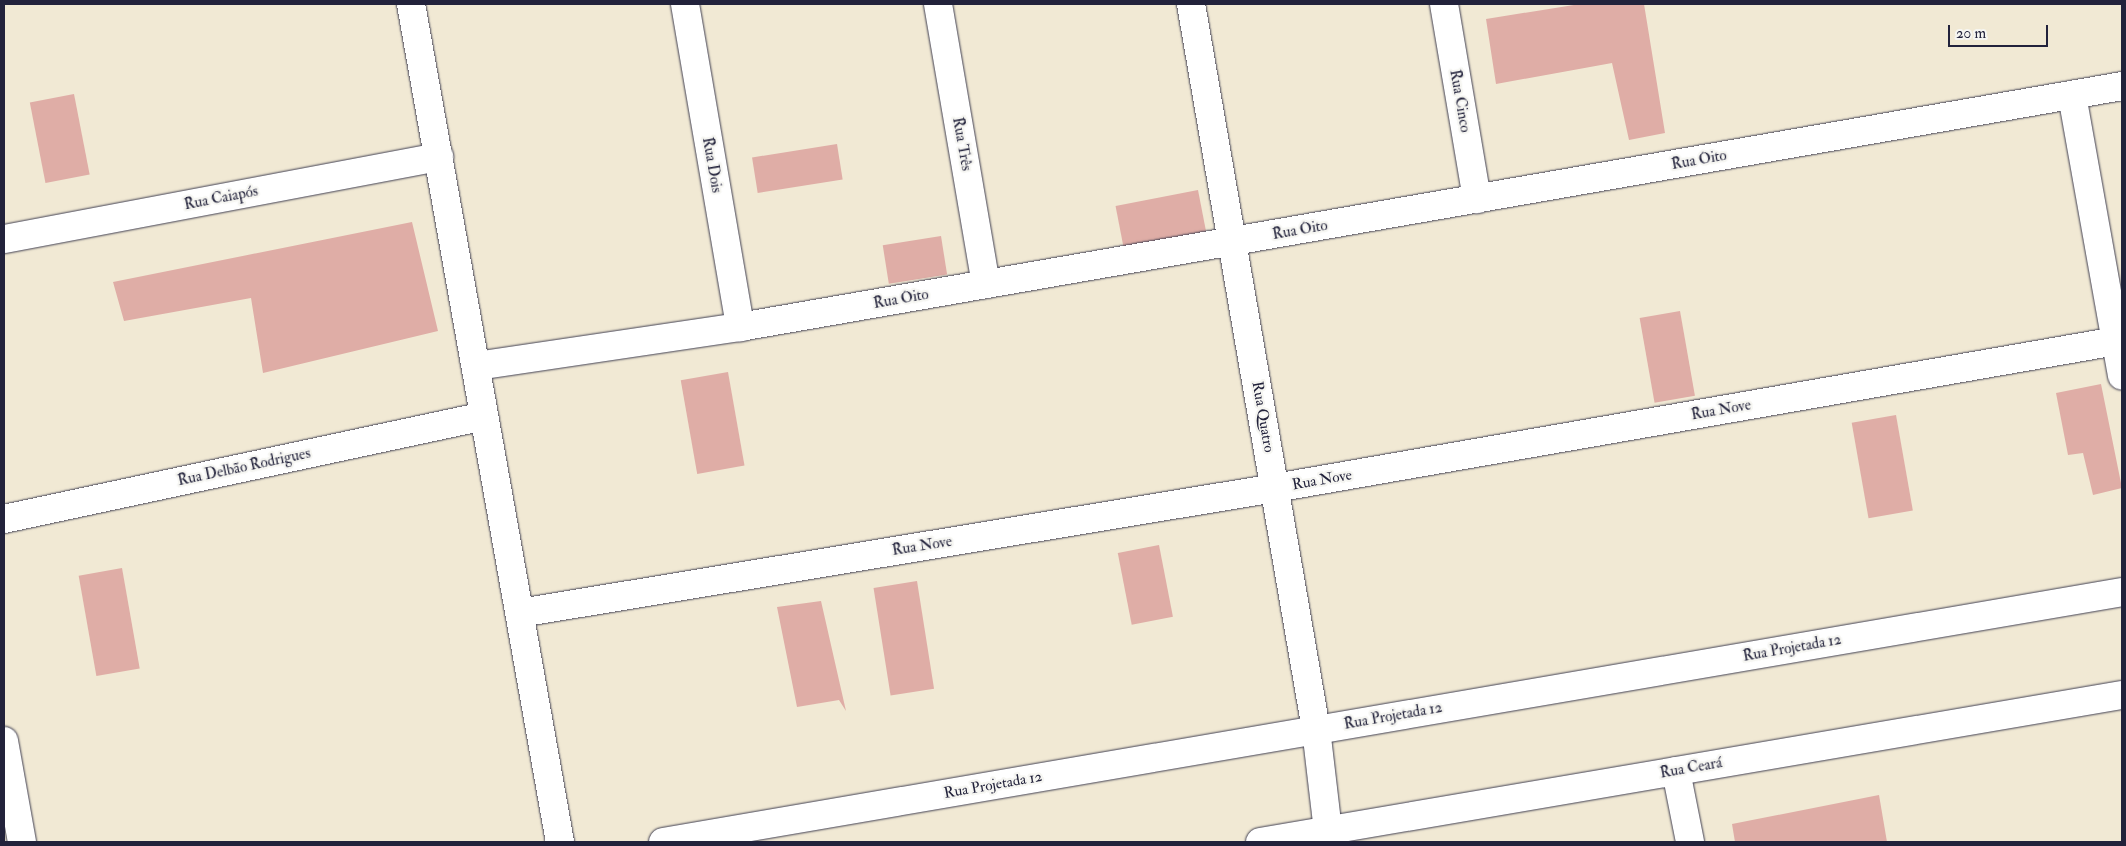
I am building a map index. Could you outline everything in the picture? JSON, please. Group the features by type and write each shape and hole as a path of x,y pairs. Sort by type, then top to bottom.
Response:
{"street":[{"path":"411,4 560,842"},
{"name":"Rua Dois","path":"685,4 740,327"},
{"name":"Rua Três","path":"938,4 986,284"},
{"name":"Rua Quatro","path":"1191,4 1316,729 1328,831"},
{"name":"Rua Cinco","path":"1444,4 1477,199"},
{"name":"Rua Oito","path":"476,366 740,327 2122,86"},
{"path":"2072,95 2120,340 2122,376"},
{"name":"Rua Caiapós","path":"4,239 439,157"},
{"name":"Rua Nove","path":"520,613 1275,488 2120,340"},
{"name":"Rua Delbão Rodrigues","path":"4,519 484,416"},
{"name":"Rua Projetada 12","path":"663,842 2122,592"},
{"name":"Rua Ceará","path":"1260,842 2122,695"},
{"path":"4,741 22,842"},
{"path":"1676,770 1690,842"}],"building":[{"path":"1580,4 1644,4 1665,133 1629,140 1612,63 1496,84 1486,19"},
{"path":"74,94 90,174 45,183 30,103"},
{"path":"837,144 843,180 758,193 752,157"},
{"path":"1198,190 1206,231 1124,247 1116,206"},
{"path":"412,222 438,331 263,373 251,298 124,321 113,282"},
{"path":"941,236 947,275 889,284 883,245"},
{"path":"1680,311 1695,396 1655,403 1640,318"},
{"path":"728,372 744,466 697,474 681,380"},
{"path":"2101,384 2122,488 2093,495 2083,453 2068,455 2056,393"},
{"path":"1896,415 1913,511 1869,518 1852,423"},
{"path":"1159,545 1173,617 1132,625 1118,553"},
{"path":"122,568 140,668 96,676 79,576"},
{"path":"917,581 934,689 891,696 874,588"},
{"path":"821,601 846,711 839,700 797,707 777,607"},
{"path":"1879,795 1887,842 1735,842 1732,824"}]}
